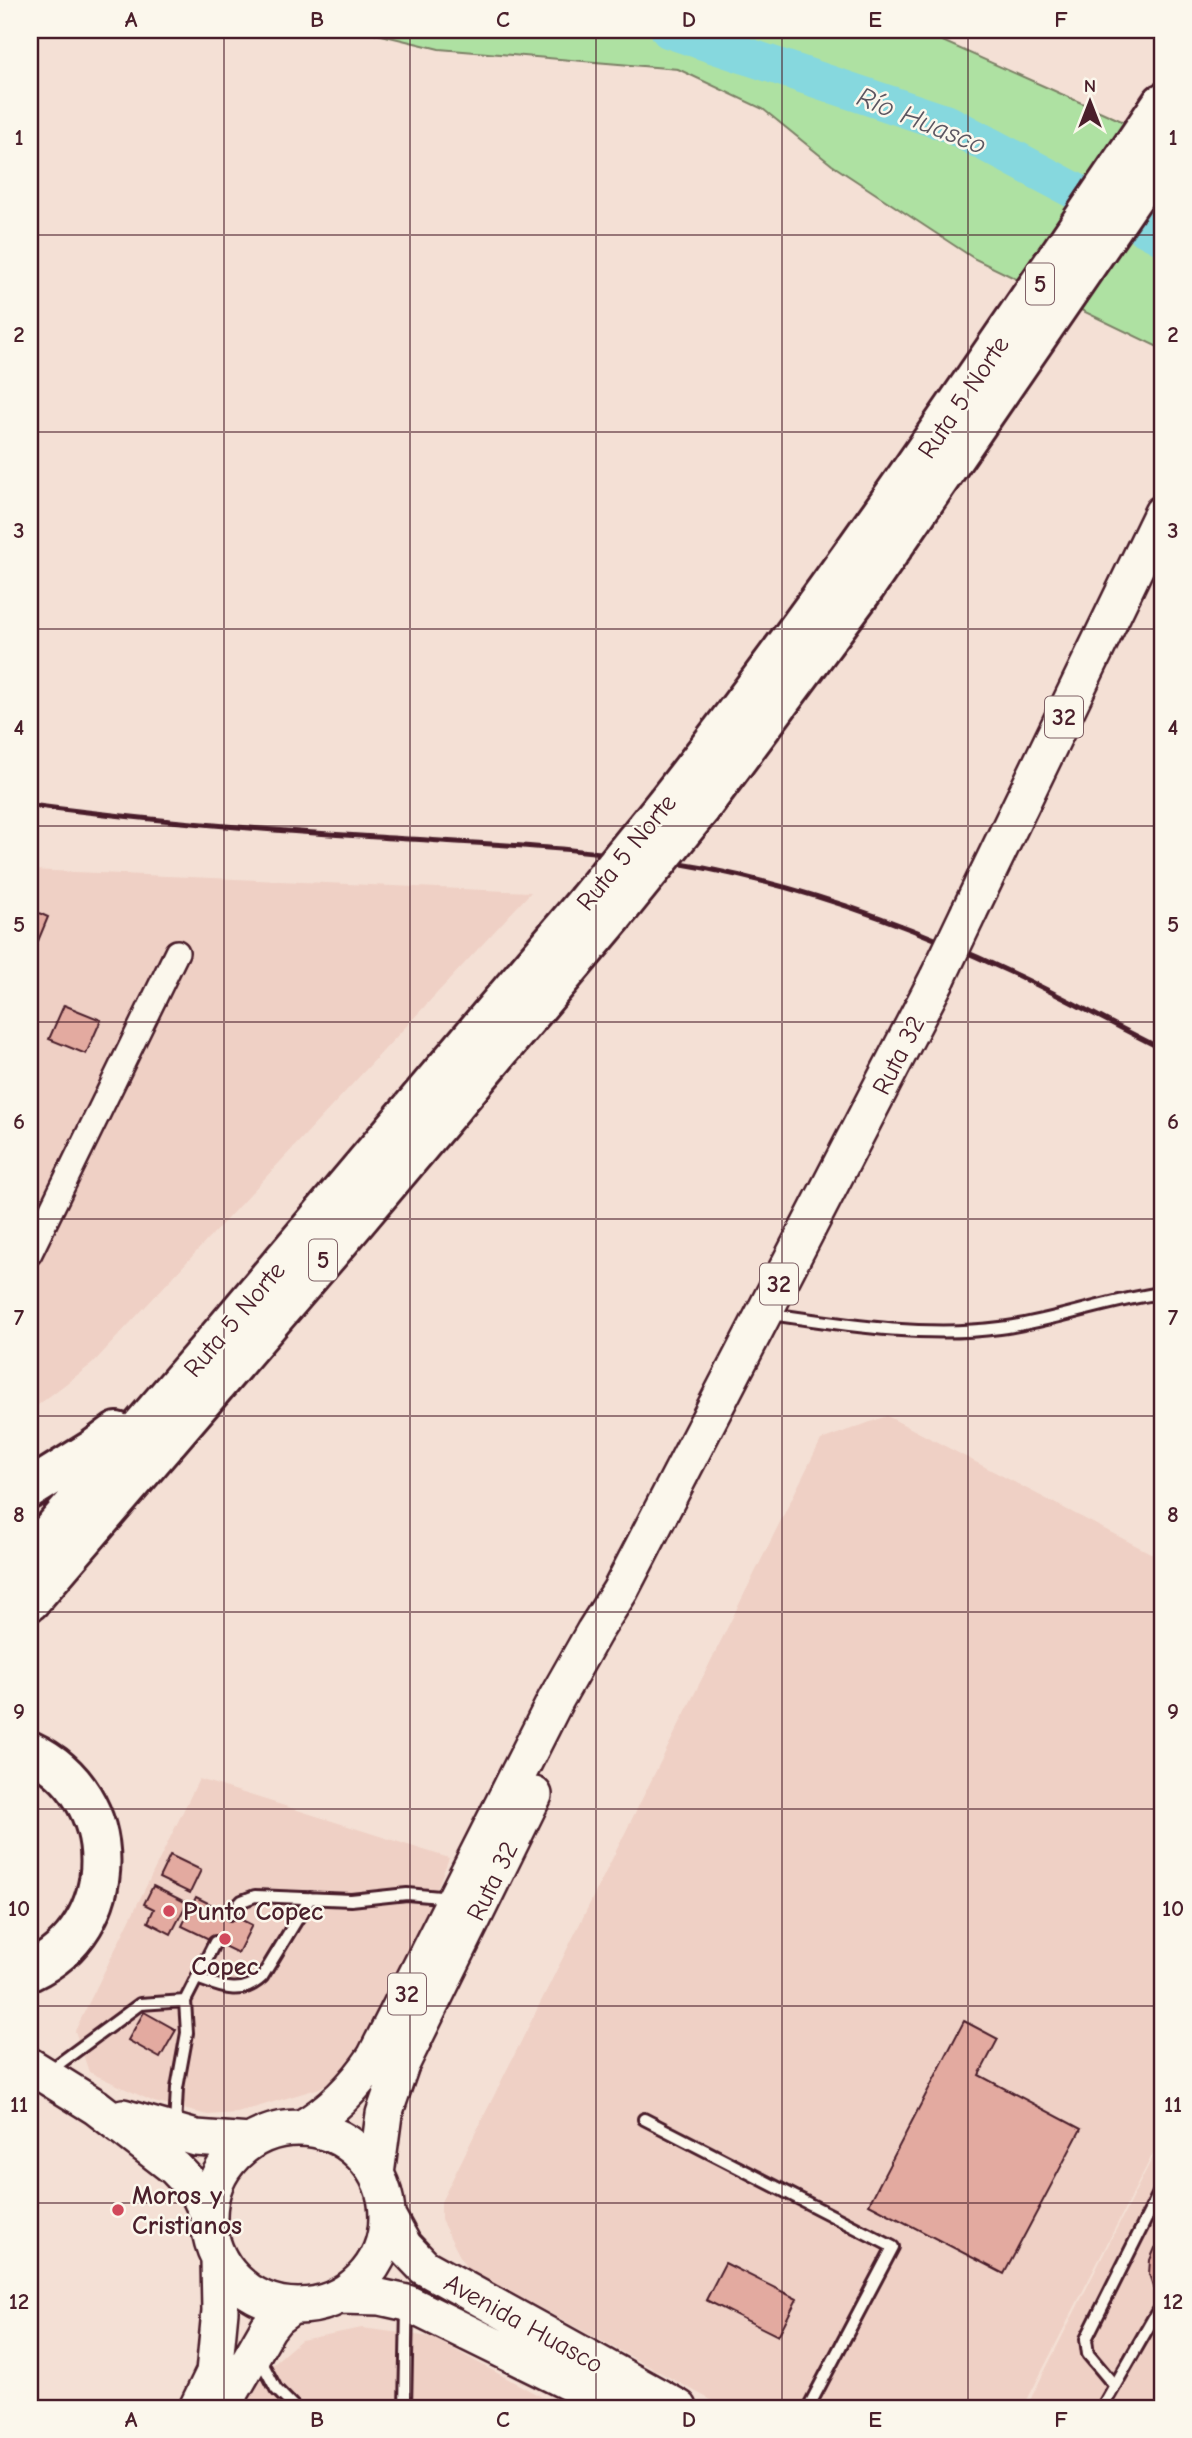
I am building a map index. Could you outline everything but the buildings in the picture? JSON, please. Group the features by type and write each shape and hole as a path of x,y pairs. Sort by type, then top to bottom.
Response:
{"highway":[{"name":"Ruta 5 Norte","path":"30,1601 331,1251 683,805 820,650 930,470 1162,103"},
{"name":"Ruta 5 Norte","path":"930,470 1162,155"},
{"name":"Ruta 5 Norte","path":"30,1556 212,1345 600,909"},
{"path":"30,1489 104,1441 212,1345"},
{"path":"30,1751 64,1774 84,1798 98,1831 102,1861 96,1896 82,1926 60,1951 30,1971"}],"main road":[{"name":"Ruta 32","path":"302,2128 342,2099 376,2057 466,1905 573,1714 607,1632 620,1591 938,977 1160,517"},
{"name":"Ruta 32","path":"376,2174 384,2114 393,2085 466,1905"},
{"path":"34,2070 96,2107 175,2168 197,2191 209,2216"},
{"path":"96,2107 196,2138 250,2142"},
{"name":"32","path":"197,2408 214,2373 220,2311 219,2258 211,2238 209,2216 216,2182 236,2153 250,2142 284,2129 302,2128"},
{"path":"302,2128 320,2131 353,2146 376,2174"},
{"name":"32","path":"292,2306 324,2303 339,2296 353,2288 375,2264 382,2249 388,2217 383,2188 376,2174"},
{"name":"Avenida Huasco","path":"388,2217 404,2246 424,2267 679,2408"},
{"path":"219,2258 227,2271 249,2292 277,2304 292,2306"},
{"name":"Avenida Huasco","path":"339,2296 380,2297 407,2303 621,2408"},
{"path":"222,2408 256,2347 276,2318 292,2306"}],"street":[{"path":"30,1253 177,952"}],"lane":[{"path":"764,1313 876,1327 965,1331 1034,1322 1115,1301 1162,1293"},
{"path":"230,1914 242,1900 255,1896 351,1899 407,1894 466,1905"},
{"path":"197,1978 235,1990 245,1989 257,1982 310,1898"},
{"path":"175,2133 177,2088 187,2033 185,2001 215,1942"},
{"path":"34,2070 140,2004 185,2001"},
{"path":"644,2119 893,2247 808,2408"},
{"path":"1114,2385 1088,2354 1086,2339 1162,2187"},
{"path":"405,2408 407,2303"},
{"path":"1102,2408 1157,2312"},
{"path":"256,2347 267,2376 295,2408"}],"shaded area":[{"path":"30,870 531,892 92,1364 30,1411"},
{"path":"887,1416 1162,1559 1162,2136 1023,2408 726,2408 466,2268 441,2220 441,2202 821,1440"},
{"path":"199,1779 449,1858 418,1937 359,2053 336,2078 320,2088 237,2113 208,2115 154,2102 89,2072 75,2031"},
{"path":"1162,2139 1162,2408 1026,2408"},
{"path":"362,2328 431,2337 562,2408 237,2408 248,2385 301,2340"}],"green space":[{"path":"361,30 918,30 1162,139 1162,349 975,259 832,165 763,109 678,69 439,49"}],"waterway":[{"name":"Río Huasco","path":"669,30 949,124 1162,237"}],"railway":[{"path":"30,805 246,828 581,851 704,868 822,898 936,939 1029,981 1162,1049"}],"place":[{"name":"Punto Copec","path":"169,1911"},
{"name":"Copec","path":"225,1939"},
{"name":"Moros y Cristianos","path":"118,2210"}]}
